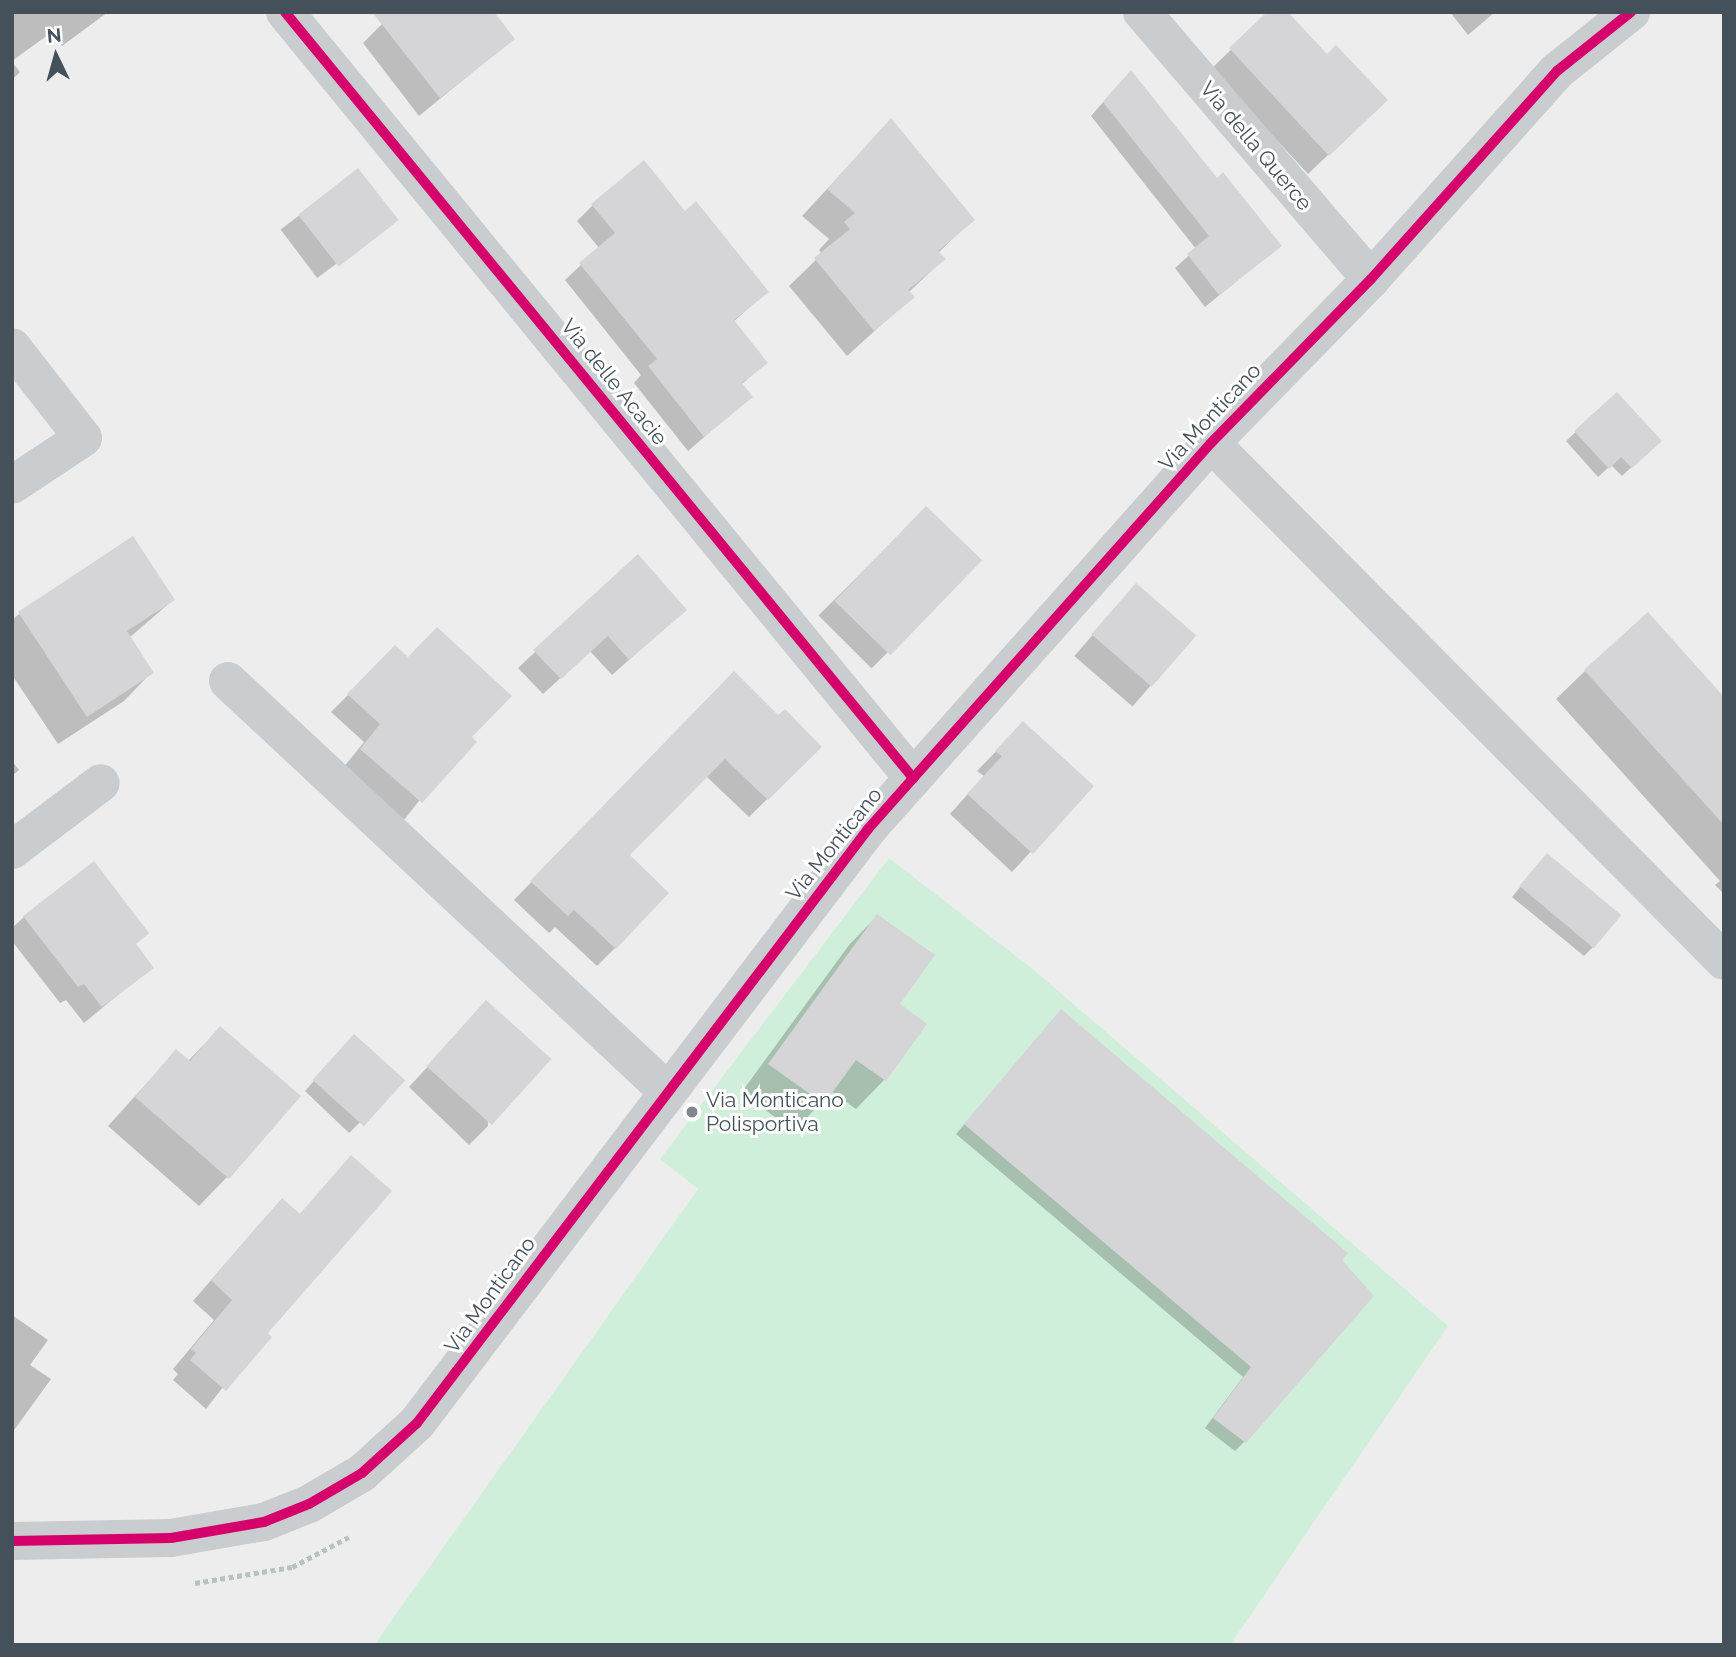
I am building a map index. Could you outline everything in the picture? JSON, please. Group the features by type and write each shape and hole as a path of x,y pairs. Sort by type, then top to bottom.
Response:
{"street":[{"name":"Via delle Acacie","path":"285,12 913,778"},
{"name":"Via della Querce","path":"1142,12 1371,279"},
{"name":"Via Monticano","path":"12,1541 217,1534 309,1504 362,1473 417,1423 463,1365 666,1090 868,829 1211,443 1371,279 1557,71 1631,12"},
{"path":"12,347 83,438 12,485"},
{"path":"1211,443 1724,961"},
{"path":"228,681 666,1090"},
{"path":"12,850 101,783"}],"green space":[{"path":"889,858 1035,971 1448,1326 1230,1645 374,1645 698,1189 660,1159"}],"building":[{"path":"372,12 494,12 515,39 440,98"},
{"path":"1267,12 1288,12 1327,54 1336,45 1388,100 1329,156 1229,48"},
{"path":"1131,70 1217,178 1223,172 1282,246 1219,295 1187,254 1209,236 1103,102"},
{"path":"891,118 975,220 938,251 946,259 908,290 915,297 874,331 814,258 850,229 844,222 855,213 827,189"},
{"path":"644,160 685,211 696,201 769,292 734,320 768,363 742,383 753,397 704,437 648,366 657,359 579,263 615,233 591,204"},
{"path":"358,168 399,220 339,267 298,215"},
{"path":"1617,392 1662,441 1632,468 1621,457 1609,469 1574,431"},
{"path":"926,506 982,560 890,655 834,601"},
{"path":"133,536 175,600 127,631 154,673 87,717 18,612"},
{"path":"638,554 687,610 629,660 608,636 561,679 533,650"},
{"path":"1136,583 1196,635 1152,687 1091,634"},
{"path":"1648,612 1724,697 1724,825 1584,670"},
{"path":"437,627 512,696 472,737 477,742 422,803 360,749 380,724 347,694 395,645 408,657"},
{"path":"734,671 778,715 785,709 822,747 768,800 725,759 630,855 669,893 616,949 574,910 568,916 530,881"},
{"path":"1023,721 1094,786 1033,854 967,794 1002,756 995,751"},
{"path":"1547,853 1621,915 1594,948 1519,886"},
{"path":"94,861 149,933 136,944 154,968 102,1007 84,984 78,987 23,916"},
{"path":"877,914 935,955 900,1004 927,1024 886,1081 856,1060 824,1104 768,1064"},
{"path":"486,1000 551,1059 492,1125 426,1066"},
{"path":"1061,1009 1348,1253 1342,1260 1374,1296 1246,1443 1213,1418 1251,1367 964,1124"},
{"path":"220,1026 301,1096 229,1179 135,1097 176,1049 190,1061"},
{"path":"354,1034 405,1080 364,1126 313,1080"},
{"path":"351,1155 392,1191 268,1333 272,1337 226,1391 190,1360 196,1353 191,1349 232,1300 211,1280 282,1198 300,1214"}],"cycle path":[{"path":"285,12 913,778"},
{"path":"12,1541 171,1538 264,1522 309,1504 362,1473 417,1423 868,829 1211,443 1371,279 1557,71 1631,12"}],"place":[{"name":"Via Monticano Polisportiva","path":"692,1112"}]}
